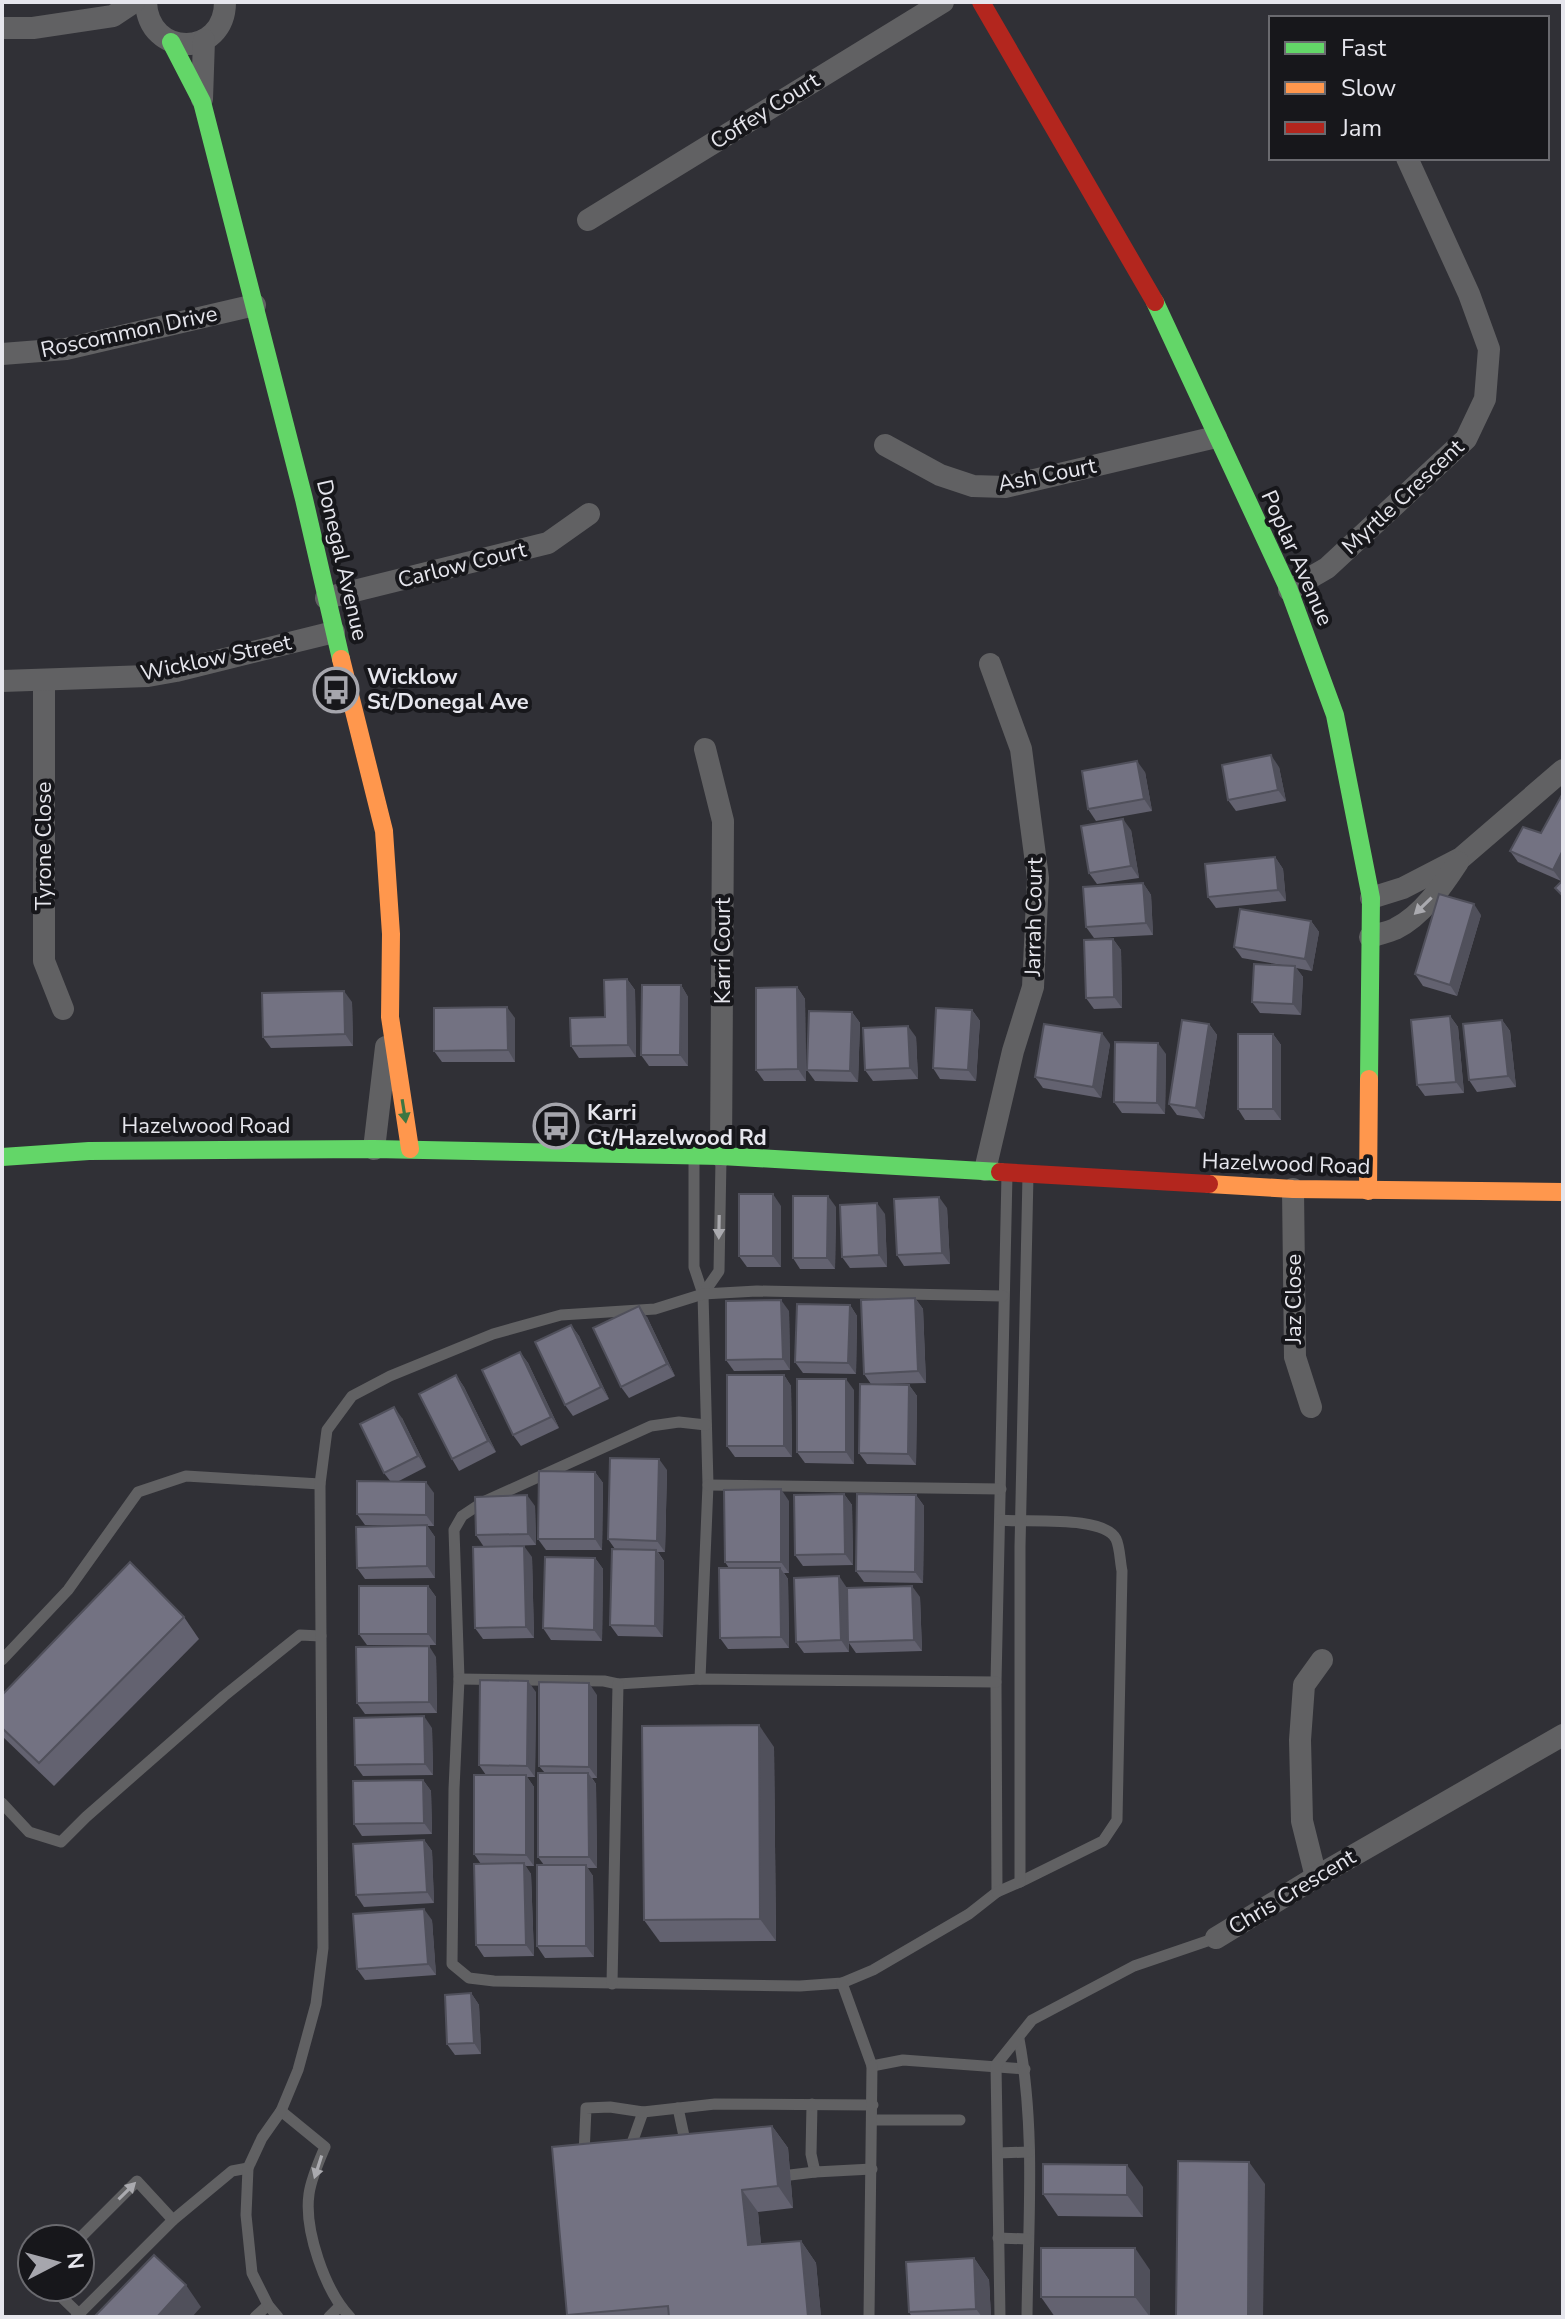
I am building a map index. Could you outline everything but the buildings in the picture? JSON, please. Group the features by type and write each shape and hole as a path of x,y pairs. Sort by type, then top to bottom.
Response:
{"street":[{"path":"2,28 33,28 113,16 134,2"},
{"path":"146,2 147,17 153,28"},
{"name":"Coffey Court","path":"588,220 943,2"},
{"name":"Poplar Avenue","path":"981,2 1153,298 1289,590 1335,715 1371,898 1368,1191"},
{"path":"113,16 153,28 171,42 194,44 214,33 230,5"},
{"path":"202,102 204,40"},
{"name":"Donegal Avenue","path":"171,42 202,102 384,831 391,934 390,1017 410,1149"},
{"name":"Myrtle Crescent","path":"1289,590 1327,568 1466,439 1485,399 1489,349 1469,294 1408,160"},
{"name":"Roscommon Drive","path":"2,354 66,349 255,305"},
{"name":"Ash Court","path":"885,445 940,475 973,486 1005,487 1216,437"},
{"name":"Carlow Court","path":"326,598 548,543 589,514"},
{"name":"Wicklow Street","path":"2,681 148,676 334,632"},
{"name":"Jarrah Court","path":"990,664 1021,749 1038,878 1033,987 1013,1051 996,1172"},
{"name":"Tyrone Close","path":"44,680 44,961 63,1009"},
{"name":"Karri Court","path":"705,749 723,821 721,1156"},
{"path":"1371,898 1403,888 1461,858 1563,770"},
{"path":"1370,937 1397,928 1417,911 1442,886 1461,858"},
{"path":"374,1149 390,1017"},
{"name":"Hazelwood Road","path":"2,1157 89,1151 410,1149 721,1156 1293,1189 1563,1192"},
{"name":"Jaz Close","path":"1293,1189 1295,1357 1311,1407"},
{"path":"1316,1877 1302,1821 1300,1740 1304,1685 1322,1660"},
{"name":"Chris Crescent","path":"1216,1938 1563,1735"}],"lane":[{"path":"694,1156 694,1267 703,1294 708,1485 700,1679"},
{"path":"703,1294 719,1271 721,1156"},
{"path":"996,1172 1003,1296 996,1682 997,1892"},
{"path":"1020,1882 1020,1547 1028,1175"},
{"path":"278,2317 268,2305 252,2273 246,2215 248,2168 262,2138 281,2111 298,2070 316,2004 323,1948 320,1484 327,1430 352,1396 390,1376 493,1334 561,1315 655,1309 703,1294 757,1291 1003,1296"},
{"path":"706,1425 679,1422 651,1426 483,1502 462,1516 454,1530 459,1679 453,1804 452,1964 469,1978 612,1984 800,1986 842,1983 887,1962 969,1914 997,1892 1103,1841 1117,1820 1122,1571 1116,1539 1106,1529 1086,1523 1000,1520"},
{"path":"2,1660 68,1590 138,1492 186,1476 320,1484"},
{"path":"708,1485 1001,1483 1022,1477"},
{"path":"1000,1546 1020,1547"},
{"path":"2,1803 29,1832 61,1842 224,1696 300,1635 321,1636"},
{"path":"459,1679 604,1681 618,1684 700,1679 996,1682"},
{"path":"612,1984 618,1684"},
{"name":"Chris Crescent","path":"996,2065 1032,2020 1134,1966 1216,1938"},
{"path":"842,1983 872,2066 869,2317"},
{"path":"1019,2039 1025,2069 1029,2152 1027,2317"},
{"path":"872,2066 903,2060 1025,2069"},
{"path":"996,2065 1000,2317"},
{"path":"584,2157 586,2108 610,2107 643,2112 715,2104 873,2105"},
{"path":"812,2104 811,2154 815,2172"},
{"path":"678,2108 684,2136 678,2158"},
{"path":"281,2111 325,2147 309,2195 310,2232 340,2306 350,2317"},
{"path":"639,2162 632,2143 643,2112"},
{"path":"873,2120 960,2120"},
{"path":"998,2153 1029,2152"},
{"path":"77,2315 173,2220 232,2171 248,2168"},
{"path":"790,2175 872,2169"},
{"path":"95,2223 137,2181 173,2220"},
{"path":"998,2238 1028,2239"},
{"path":"255,2317 268,2305"},
{"path":"329,2317 340,2306"}],"traffic: fast":[{"path":"171,42 202,102 304,499 341,659"},
{"path":"1155,302 1289,590 1335,715 1371,898 1369,1079"},
{"path":"2,1157 89,1151 374,1149 721,1156 1000,1172"}],"traffic: slow":[{"path":"341,659 384,831 391,934 390,1017 410,1149"},
{"path":"1368,1191 1369,1079"},
{"path":"1209,1184 1293,1189 1563,1192"}],"traffic: jam":[{"path":"981,2 1155,302"},
{"path":"1000,1172 1209,1184"}],"place":[{"name":"Wicklow St/Donegal Ave","path":"336,690"},
{"name":"Karri Ct/Hazelwood Rd","path":"556,1126"}]}
